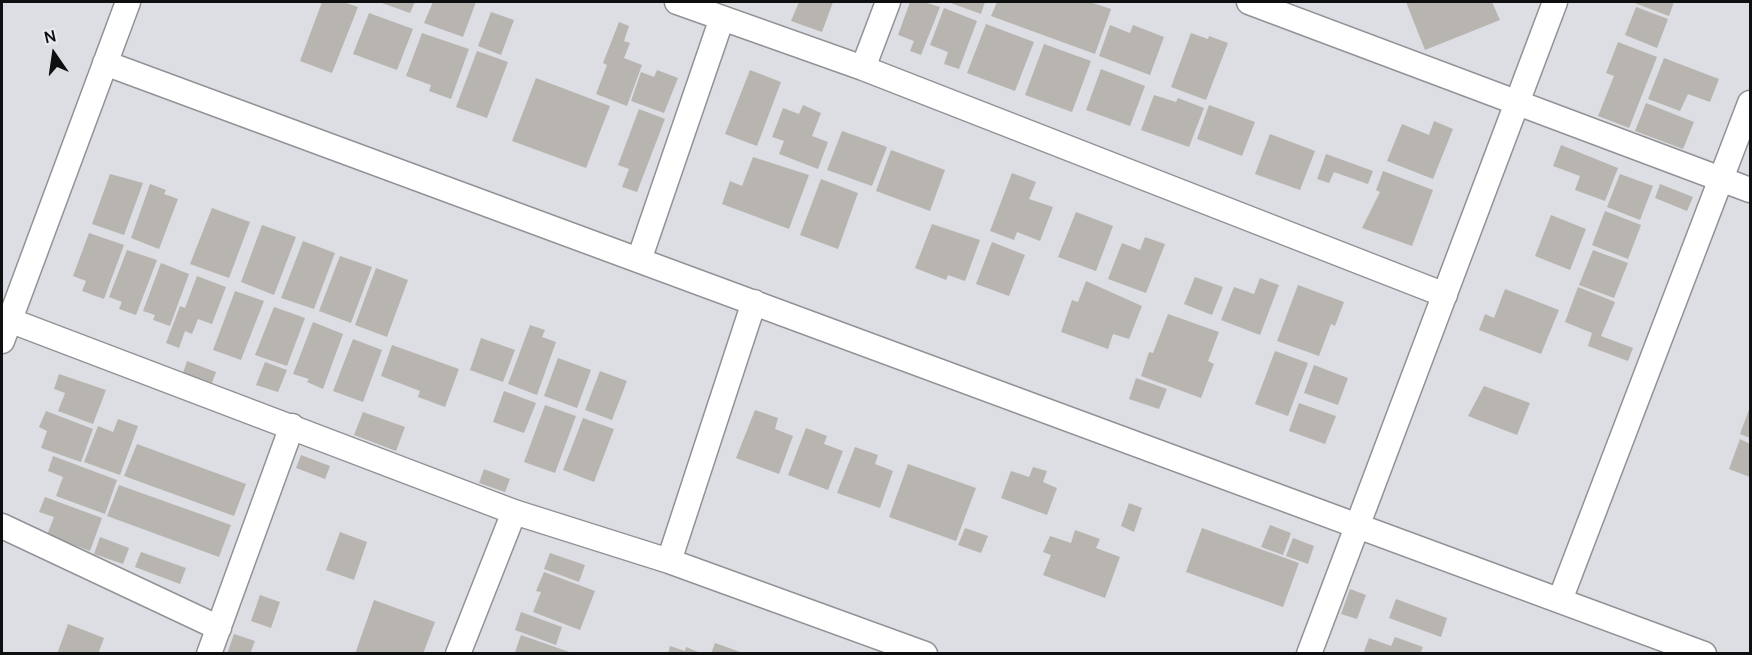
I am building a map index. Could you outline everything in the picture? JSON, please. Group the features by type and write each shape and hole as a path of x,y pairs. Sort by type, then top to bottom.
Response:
{"street":[{"path":"128,2 5,331 292,426 514,512 669,561 925,654"},
{"path":"677,2 863,69 1445,295"},
{"path":"863,69 888,2"},
{"path":"1249,2 1750,190"},
{"path":"1309,654 1555,2"},
{"path":"639,260 722,18"},
{"path":"105,63 1704,654"},
{"path":"1560,600 1750,103"},
{"path":"669,561 754,302"},
{"path":"209,654 292,426"},
{"path":"458,654 514,512"},
{"path":"2,526 219,628"}],"building":[{"path":"322,2 343,2 358,7 332,73 300,61"},
{"path":"379,2 415,2 410,13"},
{"path":"433,2 476,2 463,37 424,23"},
{"path":"799,2 833,2 822,32 791,21"},
{"path":"910,2 924,2 940,7 921,55 910,51 914,41 898,35"},
{"path":"948,2 985,2 981,14"},
{"path":"997,2 1090,2 1111,9 1095,54 991,16"},
{"path":"1406,2 1492,2 1500,20 1425,50"},
{"path":"1632,2 1674,2 1669,16"},
{"path":"1636,7 1668,19 1657,48 1625,35"},
{"path":"944,8 977,21 959,69 944,64 948,52 930,45"},
{"path":"491,12 514,20 501,55 478,46"},
{"path":"369,13 413,29 397,70 353,54"},
{"path":"619,22 629,26 624,41 630,43 624,58 642,65 627,106 596,94 607,65 603,63"},
{"path":"986,24 1034,42 1015,91 967,73"},
{"path":"1110,25 1130,33 1133,25 1164,37 1150,75 1099,56"},
{"path":"422,33 469,49 451,99 429,91 431,85 406,76"},
{"path":"1191,33 1208,39 1209,36 1228,43 1206,100 1171,87"},
{"path":"1618,42 1657,57 1629,128 1598,116 1614,76 1606,73"},
{"path":"1044,44 1091,61 1072,112 1025,95"},
{"path":"477,51 508,62 487,118 456,107"},
{"path":"1664,58 1719,79 1710,102 1688,94 1680,111 1648,99"},
{"path":"1101,69 1145,86 1130,126 1086,110"},
{"path":"657,70 678,78 664,113 631,101 641,72 654,77"},
{"path":"750,70 781,82 757,146 725,134"},
{"path":"536,78 610,106 586,168 512,141"},
{"path":"1154,95 1176,102 1178,98 1204,108 1189,147 1141,130"},
{"path":"1646,103 1694,122 1683,149 1635,131"},
{"path":"803,105 821,113 812,136 828,142 818,169 779,154 784,141 772,137 783,108 799,114"},
{"path":"1209,105 1255,122 1242,156 1197,139"},
{"path":"639,109 665,119 637,192 622,187 629,169 618,165"},
{"path":"1434,121 1453,129 1433,179 1387,161 1402,124 1429,135"},
{"path":"842,131 887,147 872,186 827,170"},
{"path":"1270,134 1315,151 1300,190 1255,174"},
{"path":"1561,145 1618,168 1605,201 1575,190 1580,176 1553,166"},
{"path":"891,150 945,170 930,211 876,191"},
{"path":"1326,154 1373,171 1368,184 1334,172 1329,183 1317,179"},
{"path":"753,157 809,175 789,229 722,204 730,181 742,186"},
{"path":"1383,171 1433,190 1412,246 1362,228 1380,192 1376,190"},
{"path":"1012,173 1036,182 1029,199 1053,207 1040,241 1017,232 1014,240 990,231"},
{"path":"110,174 143,183 124,235 92,224"},
{"path":"1620,174 1653,186 1640,220 1607,207"},
{"path":"821,179 858,193 838,249 800,235"},
{"path":"150,184 166,190 164,194 178,199 159,249 131,238"},
{"path":"1660,184 1693,197 1687,211 1655,198"},
{"path":"212,208 250,222 229,278 190,264"},
{"path":"1605,211 1641,225 1628,259 1592,245"},
{"path":"1076,212 1113,226 1096,271 1058,257"},
{"path":"1551,215 1586,229 1570,270 1535,256"},
{"path":"932,224 980,240 965,281 948,275 946,280 915,268"},
{"path":"262,225 296,237 274,295 241,282"},
{"path":"89,233 124,245 104,299 82,291 86,281 73,276"},
{"path":"1145,237 1165,244 1146,293 1108,279 1122,243 1140,250"},
{"path":"303,241 335,253 314,309 281,298"},
{"path":"992,242 1025,255 1009,296 976,284"},
{"path":"127,250 157,260 136,315 119,309 122,302 109,297"},
{"path":"1593,250 1628,263 1614,298 1579,285"},
{"path":"340,256 372,267 351,323 319,311"},
{"path":"161,263 189,274 170,326 153,320 155,315 143,311"},
{"path":"376,268 408,280 387,337 355,325"},
{"path":"197,276 226,287 212,324 198,319 192,334 185,331 179,348 166,343 180,306 185,308"},
{"path":"1195,277 1223,287 1212,315 1184,304"},
{"path":"1260,278 1279,285 1260,335 1221,320 1234,287 1254,294"},
{"path":"1086,281 1142,306 1129,339 1113,334 1108,349 1061,332 1072,300 1078,302"},
{"path":"1298,285 1344,302 1335,326 1331,324 1319,356 1277,341"},
{"path":"1578,287 1615,302 1601,336 1633,348 1628,361 1588,346 1592,333 1565,322"},
{"path":"1505,289 1559,310 1541,354 1479,330 1485,314 1494,318"},
{"path":"235,291 264,301 241,360 213,350"},
{"path":"274,307 305,318 287,366 255,355"},
{"path":"1168,314 1219,332 1208,361 1214,364 1201,398 1141,376 1149,352 1153,353"},
{"path":"313,322 343,334 323,389 307,382 309,379 293,374"},
{"path":"530,325 545,330 542,337 556,342 537,395 508,384"},
{"path":"481,338 515,350 503,382 470,370"},
{"path":"353,339 382,350 363,402 333,391"},
{"path":"392,345 459,369 445,407 418,397 420,391 381,376"},
{"path":"1275,351 1308,363 1288,416 1255,404"},
{"path":"558,358 591,370 577,408 544,396"},
{"path":"187,361 216,372 212,383 183,373"},
{"path":"265,362 287,370 278,392 256,385"},
{"path":"1314,365 1348,378 1338,405 1304,393"},
{"path":"600,371 627,381 612,420 585,410"},
{"path":"59,374 106,390 93,424 58,411 65,393 54,389"},
{"path":"1136,378 1167,389 1159,409 1129,399"},
{"path":"1484,386 1530,403 1517,435 1468,416"},
{"path":"504,391 536,403 524,433 493,422"},
{"path":"1299,403 1336,416 1325,444 1289,431"},
{"path":"545,405 576,416 555,473 524,462"},
{"path":"1750,407 1750,438 1740,434"},
{"path":"755,410 778,418 775,429 793,436 779,474 736,458"},
{"path":"46,411 93,429 81,462 41,448 47,431 39,427"},
{"path":"363,412 405,427 396,451 354,435"},
{"path":"583,418 614,429 594,482 563,470"},
{"path":"118,419 138,426 120,475 84,462 98,426 113,432"},
{"path":"806,428 827,436 824,444 843,451 828,490 788,475"},
{"path":"1740,439 1750,444 1750,477 1729,469"},
{"path":"137,444 246,484 234,516 124,476"},
{"path":"855,447 878,455 875,464 893,471 880,508 837,493"},
{"path":"301,455 330,466 325,479 296,468"},
{"path":"53,456 117,480 105,514 56,496 63,477 48,471"},
{"path":"908,464 976,488 956,541 889,517"},
{"path":"1033,467 1047,471 1043,482 1057,488 1047,515 1001,498 1011,471 1029,477"},
{"path":"484,469 510,479 505,492 479,483"},
{"path":"119,485 231,525 219,557 107,516"},
{"path":"45,497 102,518 90,551 47,535 54,517 39,512"},
{"path":"1129,503 1142,508 1134,532 1121,526"},
{"path":"1270,525 1291,533 1283,555 1261,547"},
{"path":"965,528 988,536 981,553 958,545"},
{"path":"1202,528 1299,563 1283,607 1186,572"},
{"path":"1075,530 1100,539 1096,548 1120,557 1105,598 1043,575 1051,555 1043,552 1050,536 1071,543"},
{"path":"340,532 367,542 354,580 326,570"},
{"path":"100,537 129,548 123,564 94,554"},
{"path":"1293,538 1314,546 1308,564 1286,556"},
{"path":"141,552 186,568 180,584 135,567"},
{"path":"550,553 585,565 579,582 544,569"},
{"path":"544,572 595,591 580,630 533,612 541,592 536,591"},
{"path":"1350,589 1366,595 1357,619 1341,614"},
{"path":"260,595 280,602 271,628 251,621"},
{"path":"1396,599 1447,618 1441,637 1389,618"},
{"path":"374,600 435,622 423,654 355,654"},
{"path":"521,612 562,627 556,645 515,630"},
{"path":"68,624 104,638 98,654 57,654"},
{"path":"234,634 255,641 250,654 227,654"},
{"path":"521,635 572,654 517,654 515,652"},
{"path":"1395,637 1423,647 1420,654 1363,654 1369,638 1391,646"},
{"path":"715,643 743,653 743,654 711,654"},
{"path":"670,646 685,651 686,647 703,654 668,654"}]}
